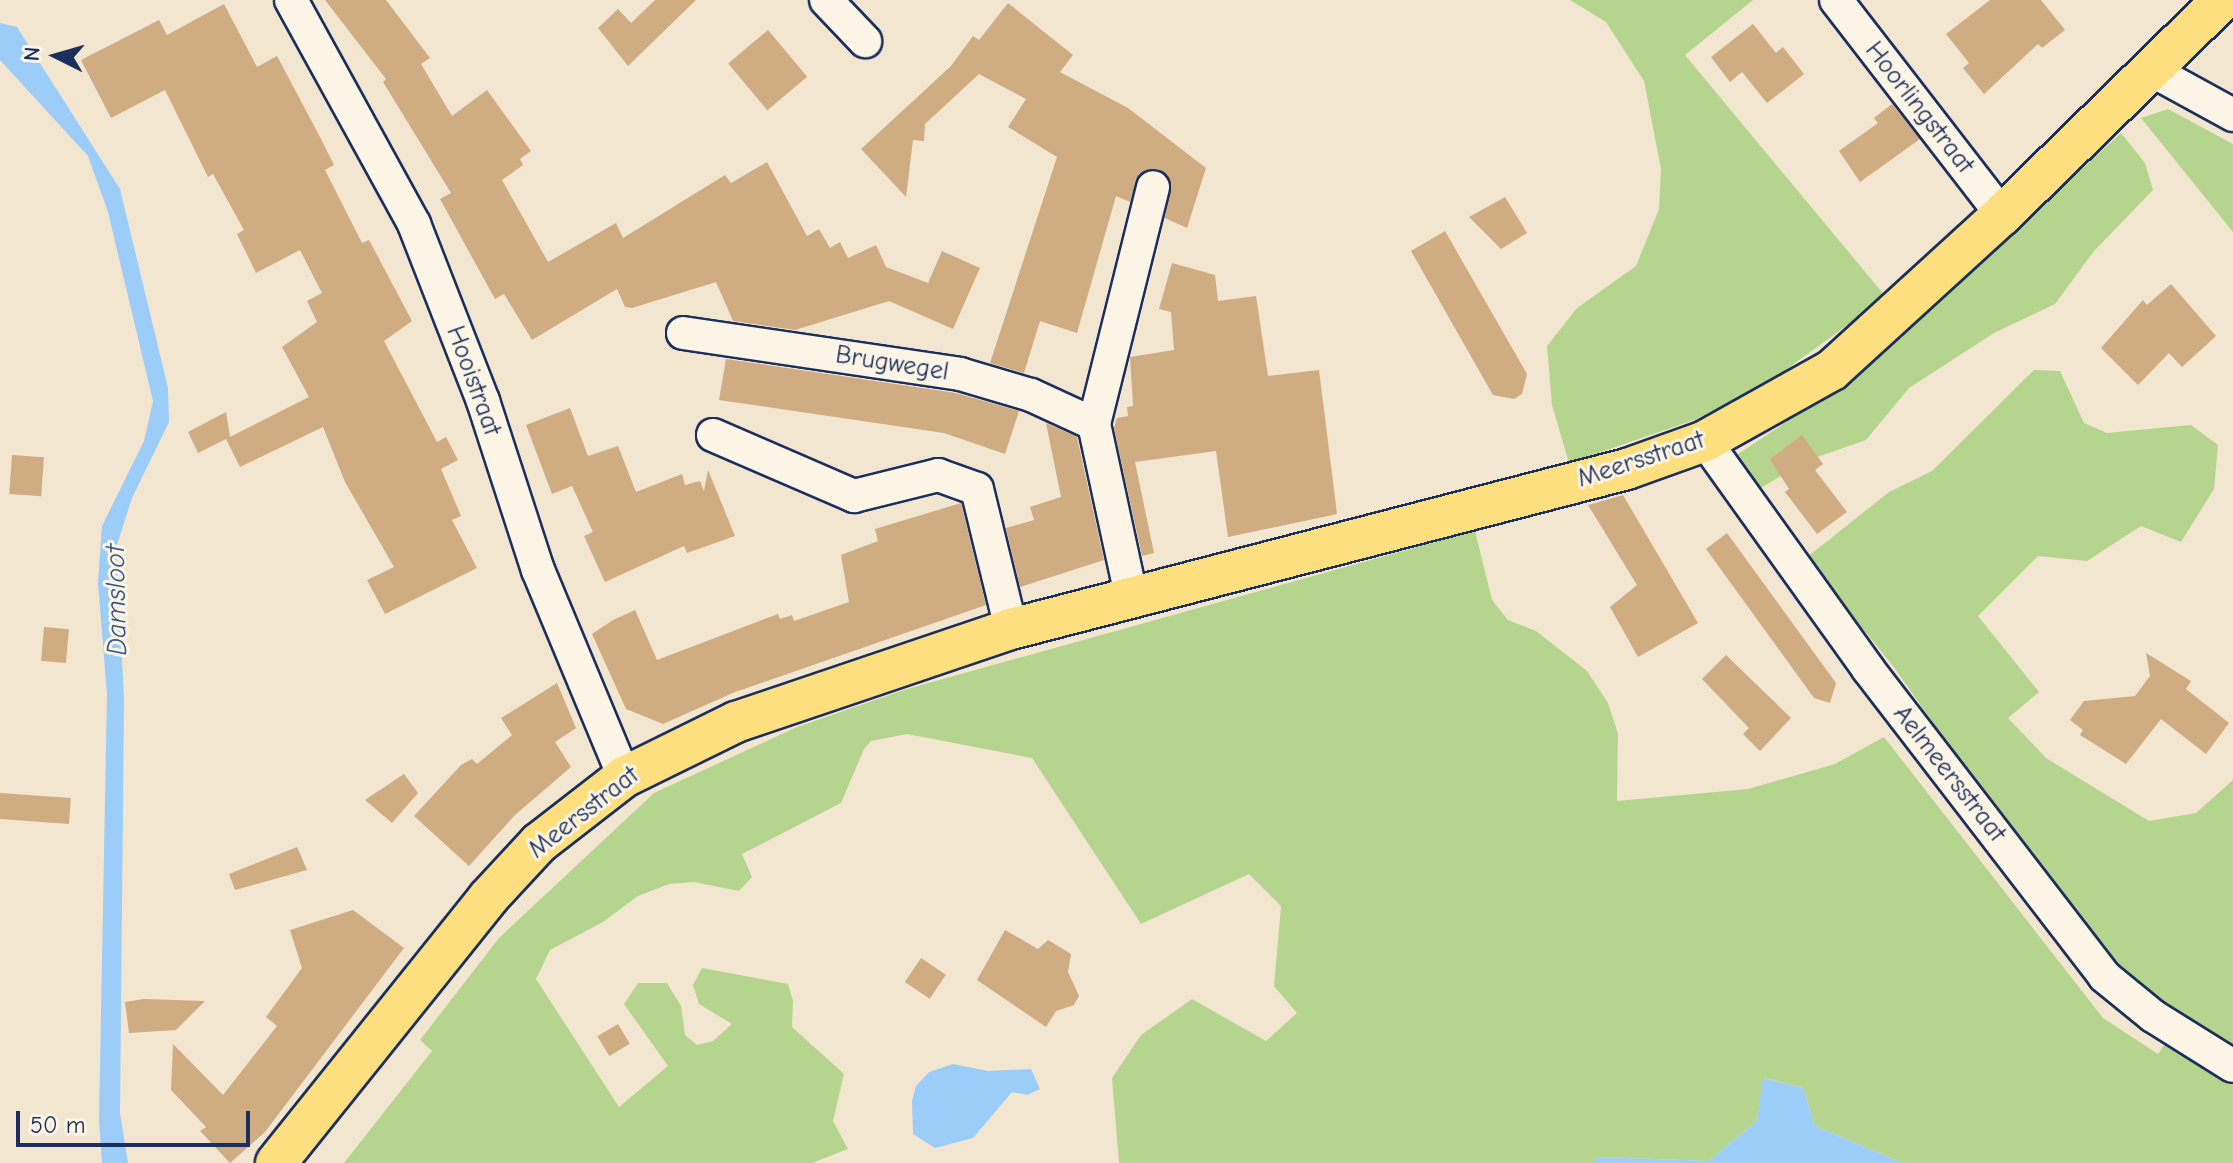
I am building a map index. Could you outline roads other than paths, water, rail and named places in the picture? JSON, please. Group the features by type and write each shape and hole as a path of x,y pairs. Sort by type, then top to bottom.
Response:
{"main road":[{"name":"Meersstraat","path":"276,1163 488,898 539,843 624,777 736,722 1011,629 1131,595 1627,469 1705,441 1832,370 2002,215 2222,0"}],"street":[{"name":"Hooistraat","path":"291,0 414,224 483,401 538,570 624,777"},
{"path":"826,0 865,41"},
{"name":"Hoorlingstraat","path":"1836,0 2002,215"},
{"path":"2149,69 2233,115"},
{"path":"1131,595 1094,424 1153,187"},
{"name":"Brugwegel","path":"683,333 960,374 1031,395 1094,424"},
{"path":"713,435 854,496 938,475 977,489 1011,629"},
{"name":"Aelmeersstraat","path":"1705,441 1858,656 2104,976 2153,1016 2233,1066"}],"water":[{"name":"Damsloot","path":"0,23 17,27 120,189 168,388 169,422 132,498 116,548 124,699 120,1113 128,1163 102,1163 99,1120 107,694 98,583 102,526 144,441 153,401 108,212 88,156 0,60"},
{"path":"953,1064 988,1071 1031,1069 1040,1089 1027,1095 1012,1092 973,1138 935,1148 913,1134 912,1101 916,1086 929,1072"},
{"path":"1763,1078 1803,1088 1815,1126 1902,1163 1593,1163 1598,1157 1709,1161 1757,1121"}]}
